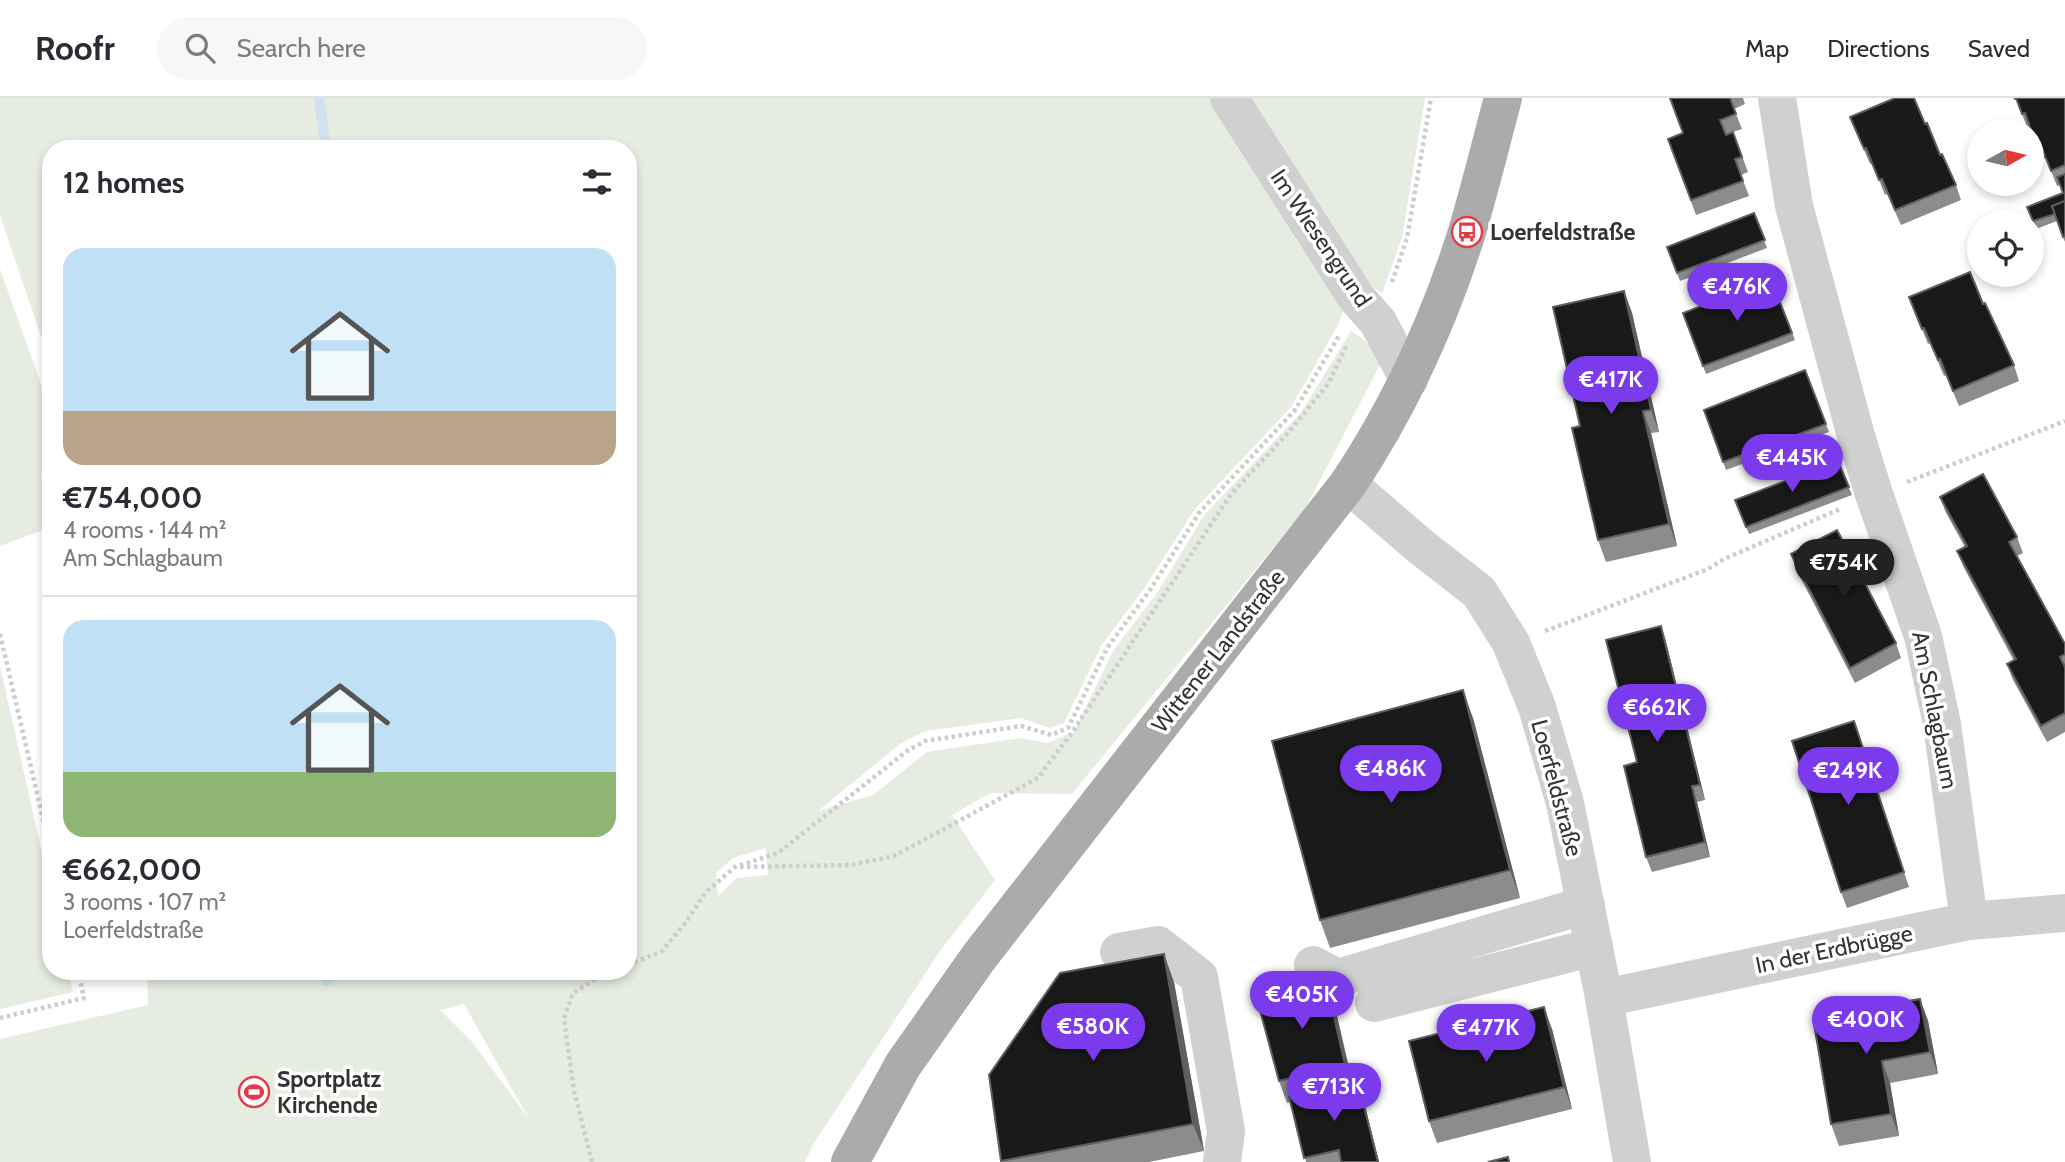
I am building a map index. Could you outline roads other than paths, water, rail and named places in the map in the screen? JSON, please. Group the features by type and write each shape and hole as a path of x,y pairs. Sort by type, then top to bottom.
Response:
{"main road":[{"name":"Wittener Landstraße","path":"850,1162 903,1065 979,957 1349,484 1375,444 1409,380 1436,319 1467,232 1503,98"}],"street":[{"name":"Im Wiesengrund","path":"1229,98 1367,309 1409,380"},
{"name":"Am Schlagbaum","path":"1777,98 1794,206 1856,436 1923,636 1942,724 1969,920"},
{"name":"Loerfeldstraße","path":"1349,484 1479,592 1511,643 1536,707 1565,803 1604,998 1632,1162"},
{"path":"1312,965 1338,978 1586,905"},
{"name":"In der Erdbrügge","path":"1604,998 1969,920 2065,913"},
{"path":"1119,952 1157,945 1199,977 1226,1131 1222,1162"},
{"path":"1374,1003 1594,947"}],"waterway":[{"path":"319,98 325,140"}],"place":[{"name":"Loerfeldstraße","path":"1467,232"},
{"name":"Sportplatz Kirchende","path":"254,1092"}]}
